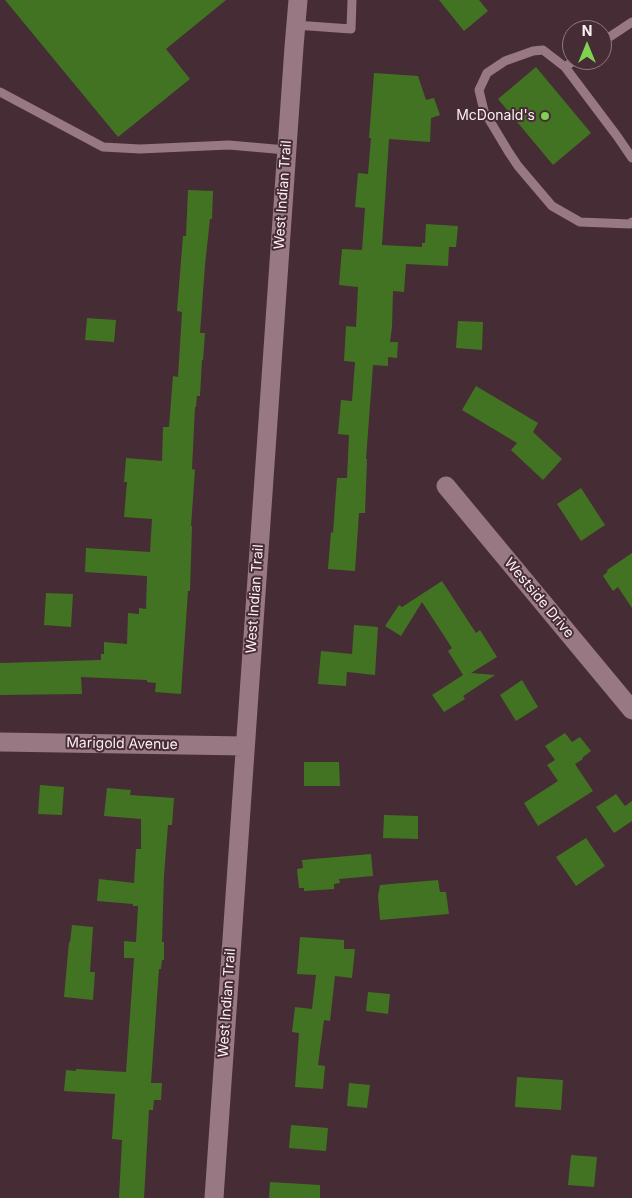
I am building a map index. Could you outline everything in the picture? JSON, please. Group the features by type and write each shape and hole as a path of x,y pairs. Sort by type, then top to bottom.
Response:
{"street":[{"name":"West Indian Trail","path":"214,1198 298,0"},
{"name":"Westside Drive","path":"446,486 632,710"},
{"name":"Marigold Avenue","path":"0,742 245,746"}],"lane":[{"path":"296,26 351,29 352,0"},
{"path":"612,35 632,22"},
{"path":"562,65 543,50 533,51 505,61 487,73 478,90 484,111 518,166 552,206 580,222 630,224 632,222"},
{"path":"567,70 632,158"},
{"path":"0,92 103,147 140,149 229,145 286,150"}],"building":[{"path":"5,0 226,0 166,49 190,79 118,137"},
{"path":"439,0 479,0 488,11 464,31"},
{"name":"McDonald's","path":"536,67 591,133 553,165 498,99"},
{"path":"374,73 418,76 426,100 434,98 440,115 431,118 430,142 389,139 382,245 422,247 422,243 425,243 426,224 458,226 456,247 449,247 448,266 406,264 404,292 393,291 390,342 398,342 397,358 388,357 388,366 373,365 366,459 365,513 359,513 355,571 328,569 337,478 347,478 349,435 338,434 341,400 352,401 355,362 344,361 346,326 356,327 358,287 339,285 342,249 362,250 365,208 355,207 358,173 368,174"},
{"path":"188,190 213,191 212,219 210,219 205,265 200,333 205,333 200,396 197,396 195,407 192,469 195,470 191,526 190,591 188,591 181,694 155,692 156,683 147,682 147,680 81,677 82,694 0,695 0,663 101,660 101,654 104,654 104,642 127,644 128,613 139,614 139,608 146,609 147,576 85,572 86,548 150,552 152,519 124,517 127,482 124,482 126,458 162,461 163,427 169,427 173,376 178,377 182,312 177,311 183,236 186,236"},
{"path":"87,318 116,320 114,342 85,340"},
{"path":"458,321 483,322 482,350 456,348"},
{"path":"476,386 538,423 533,432 562,459 543,480 511,450 517,443 462,410"},
{"path":"581,488 605,525 581,541 557,504"},
{"path":"632,553 632,608 618,587 613,591 603,576 607,570"},
{"path":"442,581 476,633 480,630 497,657 471,673 495,675 463,696 465,699 444,712 432,695 463,675 448,651 452,648 422,602 401,636 385,626 399,605 402,607"},
{"path":"46,593 73,594 71,627 44,625"},
{"path":"354,625 378,627 375,675 347,672 346,686 318,684 321,651 352,654"},
{"path":"522,680 538,707 516,721 500,695"},
{"path":"565,733 572,742 580,737 591,751 575,764 593,791 538,826 524,803 558,781 547,765 555,760 545,746"},
{"path":"304,762 339,762 340,786 304,786"},
{"path":"40,785 64,787 62,815 38,814"},
{"path":"107,788 131,790 130,795 174,798 172,825 168,825 162,942 164,942 164,960 162,960 161,969 159,969 151,1083 162,1083 161,1100 154,1100 153,1110 149,1110 144,1198 119,1198 122,1140 112,1139 115,1094 64,1091 66,1070 126,1072 134,958 124,958 124,941 136,942 138,906 97,901 99,879 134,883 136,849 141,849 141,819 104,816"},
{"path":"616,794 625,806 632,801 632,821 614,833 596,807"},
{"path":"384,815 418,816 418,839 383,838"},
{"path":"586,838 605,866 576,886 556,857"},
{"path":"371,854 373,876 339,879 340,883 334,884 334,889 304,891 304,888 299,888 297,869 303,868 302,860"},
{"path":"438,880 440,892 446,892 449,914 380,920 378,896 380,885"},
{"path":"72,925 93,927 90,972 95,972 93,1000 64,997"},
{"path":"300,937 344,940 344,949 355,949 352,978 335,976 330,1021 324,1020 318,1065 325,1066 323,1089 295,1087 299,1033 292,1032 295,1007 312,1009 316,975 297,974"},
{"path":"368,992 390,994 388,1014 366,1011"},
{"path":"517,1077 563,1080 561,1110 515,1107"},
{"path":"349,1083 370,1085 367,1108 347,1106"},
{"path":"291,1125 328,1128 326,1151 289,1148"},
{"path":"571,1155 597,1157 594,1187 568,1185"},
{"path":"270,1182 320,1185 320,1198 269,1198"}],"place":[{"name":"McDonald's","path":"545,116"}]}
